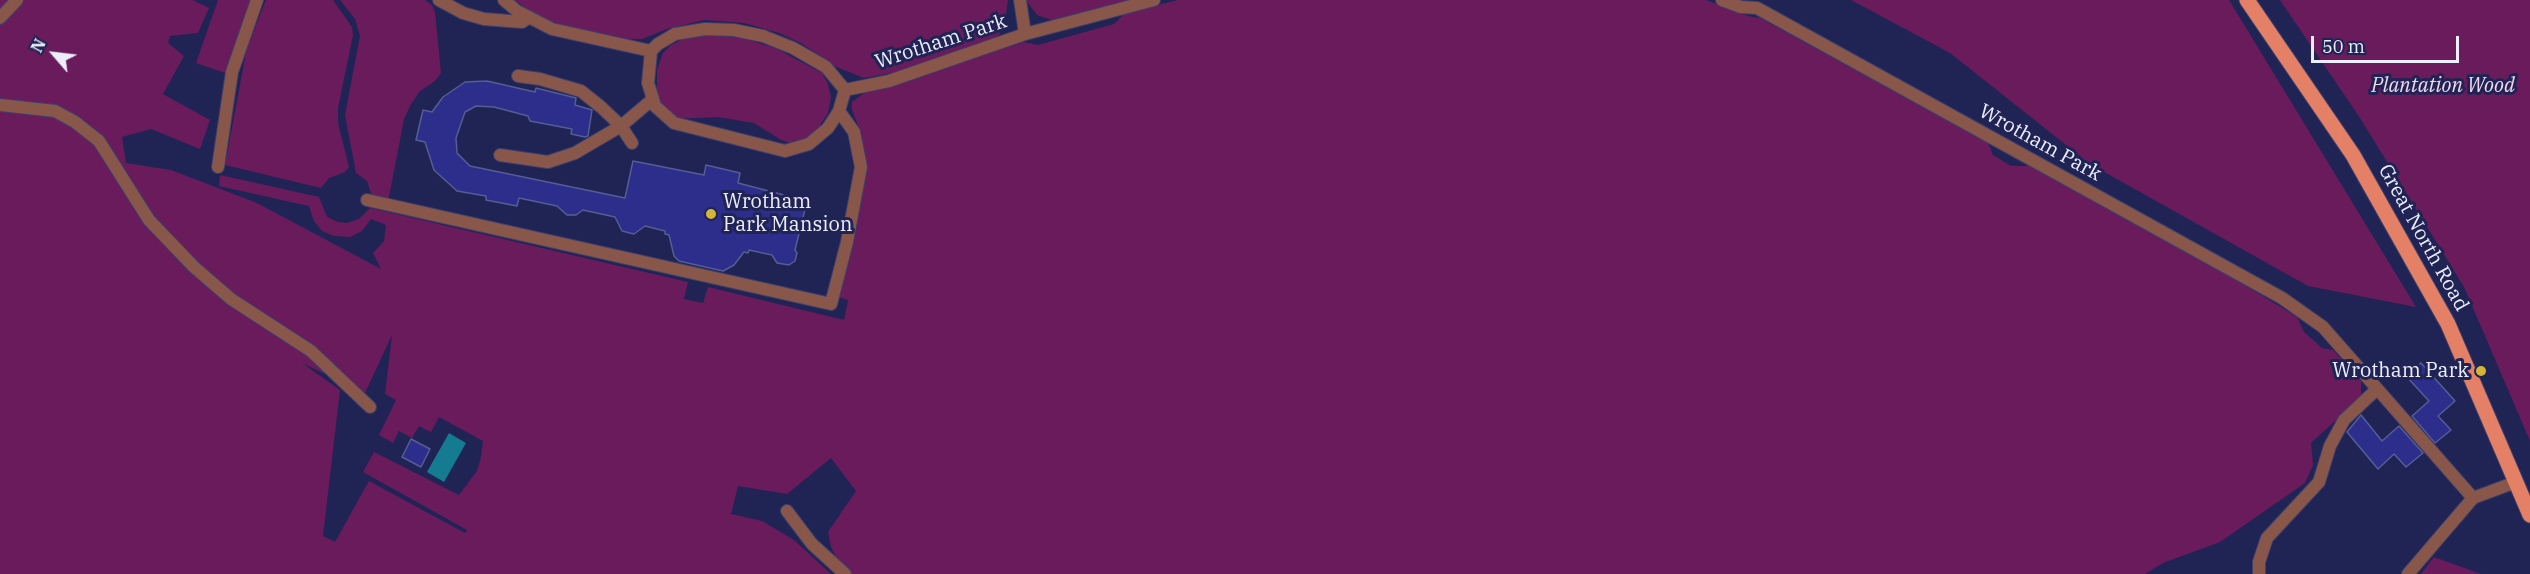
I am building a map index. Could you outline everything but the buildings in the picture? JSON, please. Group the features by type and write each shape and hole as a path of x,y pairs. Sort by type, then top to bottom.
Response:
{"main road":[{"name":"Great North Road","path":"2247,0 2353,155 2448,324 2530,515"}],"lane":[{"path":"0,18 17,0"},
{"path":"218,167 232,72 257,0"},
{"path":"439,0 463,13 484,20 522,22 529,17"},
{"path":"504,0 552,29 651,51"},
{"path":"1020,0 1025,34"},
{"name":"Wrotham Park","path":"845,90 889,81 1025,34 1154,0"},
{"name":"Wrotham Park","path":"1722,0 1741,7 1757,8 2282,298 2323,327 2473,498"},
{"path":"705,29 734,30 793,48 826,67 845,90 839,111 828,128 809,144 785,151 674,123 655,106 648,83 651,51 675,34 705,29"},
{"path":"518,76 540,79 581,91 602,106 621,126 632,143"},
{"path":"500,155 548,162 575,153 621,126 653,99"},
{"path":"0,105 55,111 99,141 149,220 194,267 231,299 310,351 370,407"},
{"path":"367,200 831,304 847,242 861,166 854,132 839,111"},
{"path":"2259,574 2259,561 2267,538 2319,482 2330,446 2344,420 2377,389"},
{"path":"2409,574 2430,545 2473,498 2516,482"},
{"path":"787,511 812,544 845,574"}],"green space":[{"path":"0,0 193,0 209,8 198,33 170,36 168,43 184,56 163,94 210,120 200,149 151,129 122,137 126,163 171,170 257,203 381,269 373,253 384,241 386,225 371,219 362,231 350,237 334,236 322,231 314,221 309,206 219,186 220,175 319,197 327,217 338,222 347,223 359,219 370,208 688,282 684,299 703,303 708,287 844,320 848,300 838,297 864,158 861,133 852,110 852,102 864,93 1023,42 1038,45 1114,24 1125,13 1178,0 1706,0 1748,16 1760,18 1988,143 1993,155 2011,166 2029,166 2233,278 2297,317 2304,332 2322,348 2333,350 2361,381 2361,397 2311,443 2313,465 2305,483 2220,542 2163,563 2145,574 850,574 840,565 831,547 828,532 856,491 831,458 787,494 738,486 731,514 762,521 794,540 831,574 0,574","holes":["392,335 385,394 396,400 379,435 393,443 399,431 412,438 419,426 431,432 439,417 483,441 477,471 459,495 374,452 363,472 467,530 465,533 369,481 335,542 323,536 340,390 302,363 365,393"]},
{"path":"218,0 252,0 241,26 228,74 196,63"},
{"path":"266,0 333,0 352,27 353,35 338,108 338,123 349,167 345,172 329,178 321,188 225,165 247,47"},
{"path":"340,0 425,0 432,5 435,12 441,73 435,81 420,91 404,119 388,202 372,196 367,181 356,173 345,115 360,36 355,19"},
{"path":"515,0 1008,0 1005,22 999,35 988,45 919,68 864,78 834,66 801,43 779,33 744,23 704,20 667,29 642,39 622,39 566,27 535,15"},
{"path":"1026,0 1132,0 1055,21 1037,15"},
{"path":"1851,0 2229,0 2416,307 2308,286 2090,164 1950,53"},
{"name":"Plantation Wood","path":"2280,0 2530,0 2530,441 2464,287 2360,118"},
{"path":"716,33 747,39 777,49 822,73 831,97 828,113 806,140 790,143 754,123 718,117 674,119 660,101 657,89 657,70 663,53 671,45 688,37"},
{"path":"2434,557 2481,574 2421,574"}],"shaded area":[{"path":"449,433 466,443 444,482 427,472"}],"place":[{"name":"Wrotham Park Mansion","path":"711,214"},
{"name":"Wrotham Park","path":"2481,371"}]}
